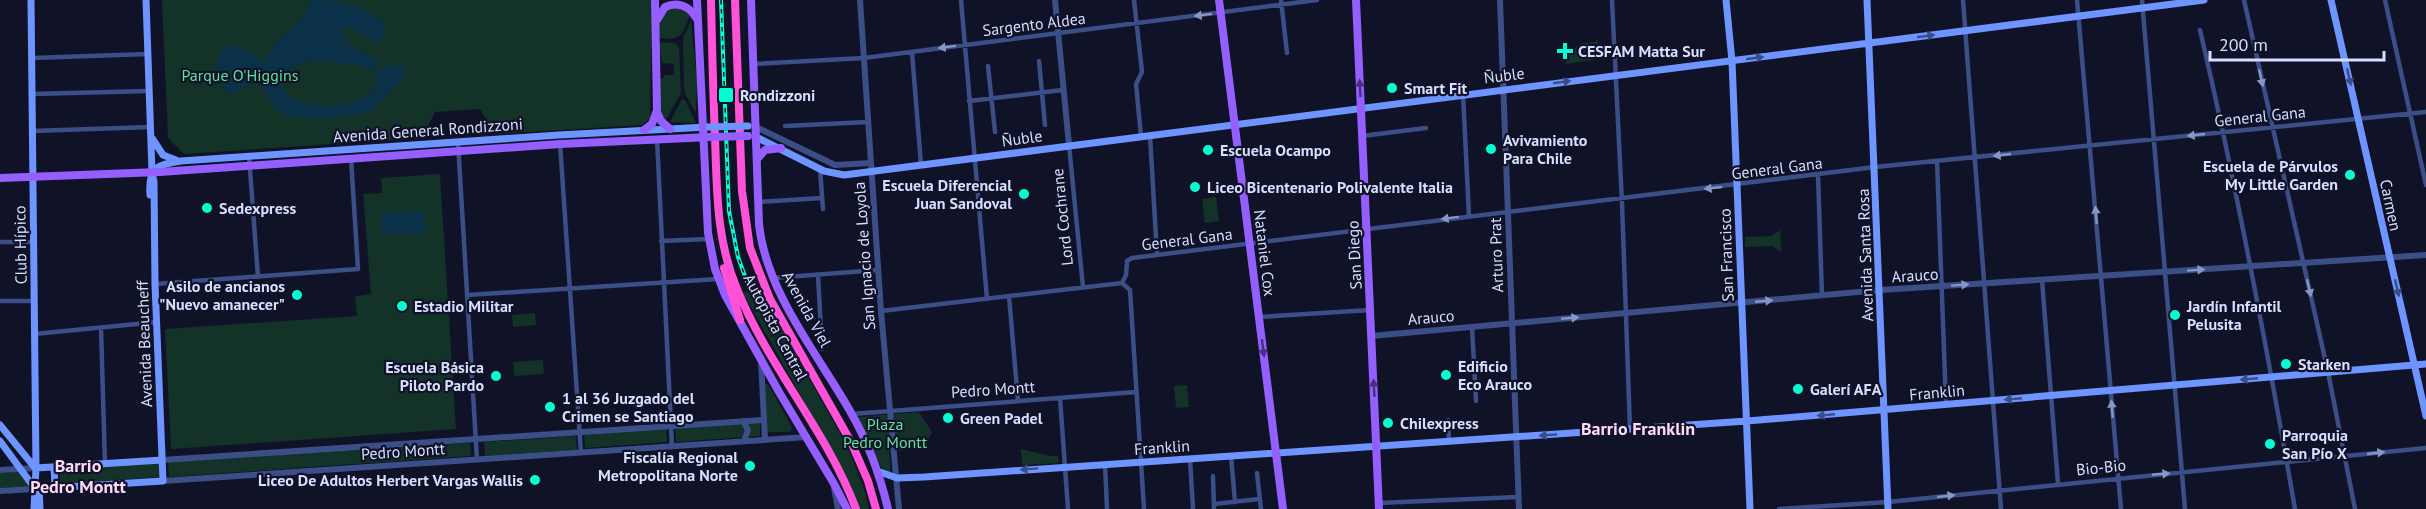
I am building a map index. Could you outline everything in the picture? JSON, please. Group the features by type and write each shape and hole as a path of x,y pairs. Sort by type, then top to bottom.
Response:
{"highway":[{"name":"Autopista Central","path":"711,0 717,202 721,237 732,277 742,302 842,477 856,509"},
{"name":"Autopista Central","path":"735,0 742,191 750,248 768,293 851,442 868,481 876,509"},
{"path":"721,237 727,280 740,320"}],"main road":[{"name":"Club Hípico","path":"31,0 37,488"},
{"name":"Avenida Beaucheff","path":"146,0 163,481"},
{"path":"655,0 657,110 661,122 670,129"},
{"path":"697,0 707,137 709,239 718,279 847,509"},
{"name":"Avenida Viel","path":"751,0 752,136 757,159 762,243 773,278 852,414 878,471 888,509"},
{"name":"Nataniel Cox","path":"1219,0 1283,509"},
{"name":"San Diego","path":"1356,0 1378,506"},
{"name":"San Francisco","path":"1726,0 1732,61 1750,509"},
{"name":"Avenida Santa Rosa","path":"1867,0 1881,290 1888,505"},
{"name":"Ñuble","path":"707,137 752,136 781,148 820,169 844,175 2079,16 2143,4 2204,0"},
{"name":"Carmen","path":"2331,0 2426,416"},
{"path":"655,24 663,10 673,4 686,7 698,20"},
{"path":"644,130 652,124 657,110"},
{"path":"706,127 752,126"},
{"name":"Avenida General Rondizzoni","path":"152,172 160,165 181,161 706,127"},
{"path":"151,136 163,155 181,161"},
{"name":"Avenida General Rondizzoni","path":"0,178 152,172 560,144 707,137"},
{"path":"757,159 765,150 781,148"},
{"name":"Franklin","path":"878,471 897,478 1517,437 1885,410 2426,364"},
{"path":"0,425 36,468"},
{"path":"0,441 37,488 40,509"},
{"path":"24,455 36,452"},
{"name":"Pedro Montt","path":"36,468 162,460"},
{"path":"54,467 55,487"},
{"name":"Pedro Montt","path":"37,488 163,481"},
{"path":"34,509 37,488"}],"street":[{"name":"San Ignacio de Loyola","path":"860,0 881,311 899,509"},
{"path":"961,0 987,299"},
{"name":"Lord Cochrane","path":"1055,0 1083,287"},
{"path":"1134,0 1142,72 1136,87 1141,136"},
{"name":"Sargento Aldea","path":"753,64 864,58 1281,2 1317,0"},
{"name":"Arturo Prat","path":"1500,0 1519,509"},
{"path":"1612,0 1630,429"},
{"path":"1963,0 2001,509"},
{"path":"2077,0 2121,509"},
{"path":"2244,0 2328,372 2355,509"},
{"path":"2385,0 2426,185"},
{"path":"1281,2 1287,53"},
{"path":"2143,4 2185,509"},
{"path":"2200,30 2224,132 2272,377 2295,509"},
{"path":"912,52 921,165"},
{"path":"32,58 148,54"},
{"path":"1039,61 1045,125"},
{"path":"988,66 995,132"},
{"path":"969,101 1064,90"},
{"path":"32,94 149,91"},
{"path":"1463,94 1469,216"},
{"name":"General Gana","path":"1122,283 1127,261 1132,258 1875,167 2426,112"},
{"path":"785,126 868,122"},
{"path":"752,126 835,165 871,163"},
{"path":"32,131 151,127"},
{"path":"1362,136 1426,128"},
{"path":"559,135 581,453"},
{"path":"1150,135 1156,255"},
{"path":"657,139 672,446"},
{"path":"458,142 477,460"},
{"path":"155,284 358,269 351,149"},
{"path":"249,156 258,277"},
{"path":"1937,161 1946,405"},
{"path":"820,169 823,209"},
{"path":"1818,175 1822,296"},
{"path":"758,202 822,198"},
{"path":"661,241 709,239"},
{"path":"0,242 33,242"},
{"name":"Arauco","path":"1371,336 1881,290 2426,255"},
{"path":"773,278 878,270"},
{"path":"818,275 822,349"},
{"path":"467,295 718,279"},
{"path":"2042,280 2058,484"},
{"path":"881,311 1122,283 1130,290 1144,509"},
{"path":"1009,296 1018,401"},
{"path":"0,302 34,301"},
{"path":"1259,316 1370,310"},
{"path":"34,334 157,322"},
{"path":"1472,327 1476,401"},
{"path":"101,328 105,464"},
{"path":"761,359 765,440"},
{"name":"Pedro Montt","path":"852,414 1136,392"},
{"path":"1060,398 1068,509"},
{"name":"Pedro Montt","path":"162,460 764,420"},
{"path":"1448,420 1449,441"},
{"path":"742,421 748,430 744,441"},
{"name":"Pedro Montt","path":"163,481 807,437"},
{"name":"Bio-Bio","path":"1779,509 1888,505 2000,490 2426,447"},
{"path":"1231,456 1235,502"},
{"path":"1190,459 1193,509"},
{"path":"1105,464 1107,509"},
{"name":"Pedro Montt","path":"0,470 36,468"},
{"path":"1257,473 1261,509"},
{"path":"1213,476 1214,506 1228,502 1259,499"},
{"path":"833,482 838,509"},
{"name":"Pedro Montt","path":"0,491 37,488"},
{"path":"1378,506 1518,497"},
{"path":"1244,501 1244,509"},
{"path":"1228,502 1228,509"}],"green space":[{"name":"Parque O'Higgins","path":"162,0 652,0 650,118 642,125 495,134 480,109 435,112 422,138 184,154 168,138"},
{"path":"681,7 690,15 681,35 668,39 660,38 659,27 666,9"},
{"path":"691,20 697,81 696,113 685,94 684,87 683,38"},
{"path":"1598,39 1598,52 1593,60 1565,64 1575,47 1579,47 1581,43 1595,42"},
{"path":"662,42 675,43 679,48 681,93 666,120 660,116 660,78 664,78 664,75 674,75 674,64 662,63 659,45"},
{"path":"682,99 685,100 696,123 670,122"},
{"name":"Estadio Militar","path":"440,174 456,429 171,449 165,329 357,316 355,296 371,294 363,194 382,193 381,178"},
{"path":"1216,197 1219,221 1205,223 1202,199"},
{"path":"1780,230 1781,252 1772,246 1745,247 1745,237 1772,236"},
{"path":"758,286 849,450 869,509 860,509 847,478 743,293"},
{"path":"535,313 536,325 513,327 512,315"},
{"path":"543,360 544,374 514,376 513,362"},
{"path":"765,384 768,384 792,427 790,432 767,432"},
{"path":"1187,385 1189,407 1176,408 1174,386"},
{"name":"Plaza Pedro Montt","path":"919,412 932,432 924,449 889,451 891,474 884,470 874,457 857,417"},
{"path":"760,421 760,436 676,442 675,427"},
{"path":"666,428 667,442 585,448 584,434"},
{"path":"576,436 577,450 485,456 484,442"},
{"path":"470,443 471,455 469,456 169,477 168,462"},
{"path":"1021,449 1058,456 1059,463 1022,465"},
{"path":"159,463 159,477 60,484 59,469"},
{"path":"19,472 26,480 28,487 0,488 0,473"}],"water":[{"path":"313,0 322,0 342,3 369,13 385,23 385,34 377,42 349,27 345,26 342,30 346,42 376,60 377,65 374,68 376,71 380,71 384,66 392,65 404,69 404,79 375,108 330,117 302,118 279,111 254,80 250,80 241,91 233,93 221,82 217,62 220,53 226,47 240,47 260,61 264,61 278,40 303,17 309,3","holes":["315,60 372,69 377,81 375,88 367,95 346,104 322,105 299,101 289,97 283,86 285,73 297,65"]},
{"path":"424,211 425,233 382,235 381,213"}],"railway":[{"path":"721,0 729,211 738,257 750,290"}],"place":[{"name":"CESFAM Matta Sur","path":"1565,51"},
{"name":"Smart Fit","path":"1392,88"},
{"name":"Rondizzoni","path":"726,95"},
{"name":"Avivamiento Para Chile","path":"1491,149"},
{"name":"Escuela Ocampo","path":"1208,150"},
{"name":"Escuela de Párvulos My Little Garden","path":"2350,175"},
{"name":"Liceo Bicentenario Polivalente Italia","path":"1195,187"},
{"name":"Escuela Diferencial Juan Sandoval","path":"1024,194"},
{"name":"Sedexpress","path":"207,208"},
{"name":"Asilo de ancianos \"Nuevo amanecer\"","path":"297,295"},
{"name":"Estadio Militar","path":"402,306"},
{"name":"Jardín Infantil Pelusita","path":"2175,315"},
{"name":"Starken","path":"2286,364"},
{"name":"Edificio Eco Arauco","path":"1446,375"},
{"name":"Escuela Básica Piloto Pardo","path":"496,376"},
{"name":"Galerí AFA","path":"1798,389"},
{"name":"1 al 36 Juzgado del Crimen se Santiago","path":"550,407"},
{"name":"Green Padel","path":"948,418"},
{"name":"Chilexpress","path":"1388,423"},
{"name":"Parroquia San Pío X","path":"2270,444"},
{"name":"Fiscalía Regional Metropolitana Norte","path":"750,466"},
{"name":"Liceo De Adultos Herbert Vargas Wallis","path":"535,480"}],"district":[{"name":"Barrio Franklin","path":"1638,428"},
{"name":"Barrio Pedro Montt","path":"78,475"}]}
